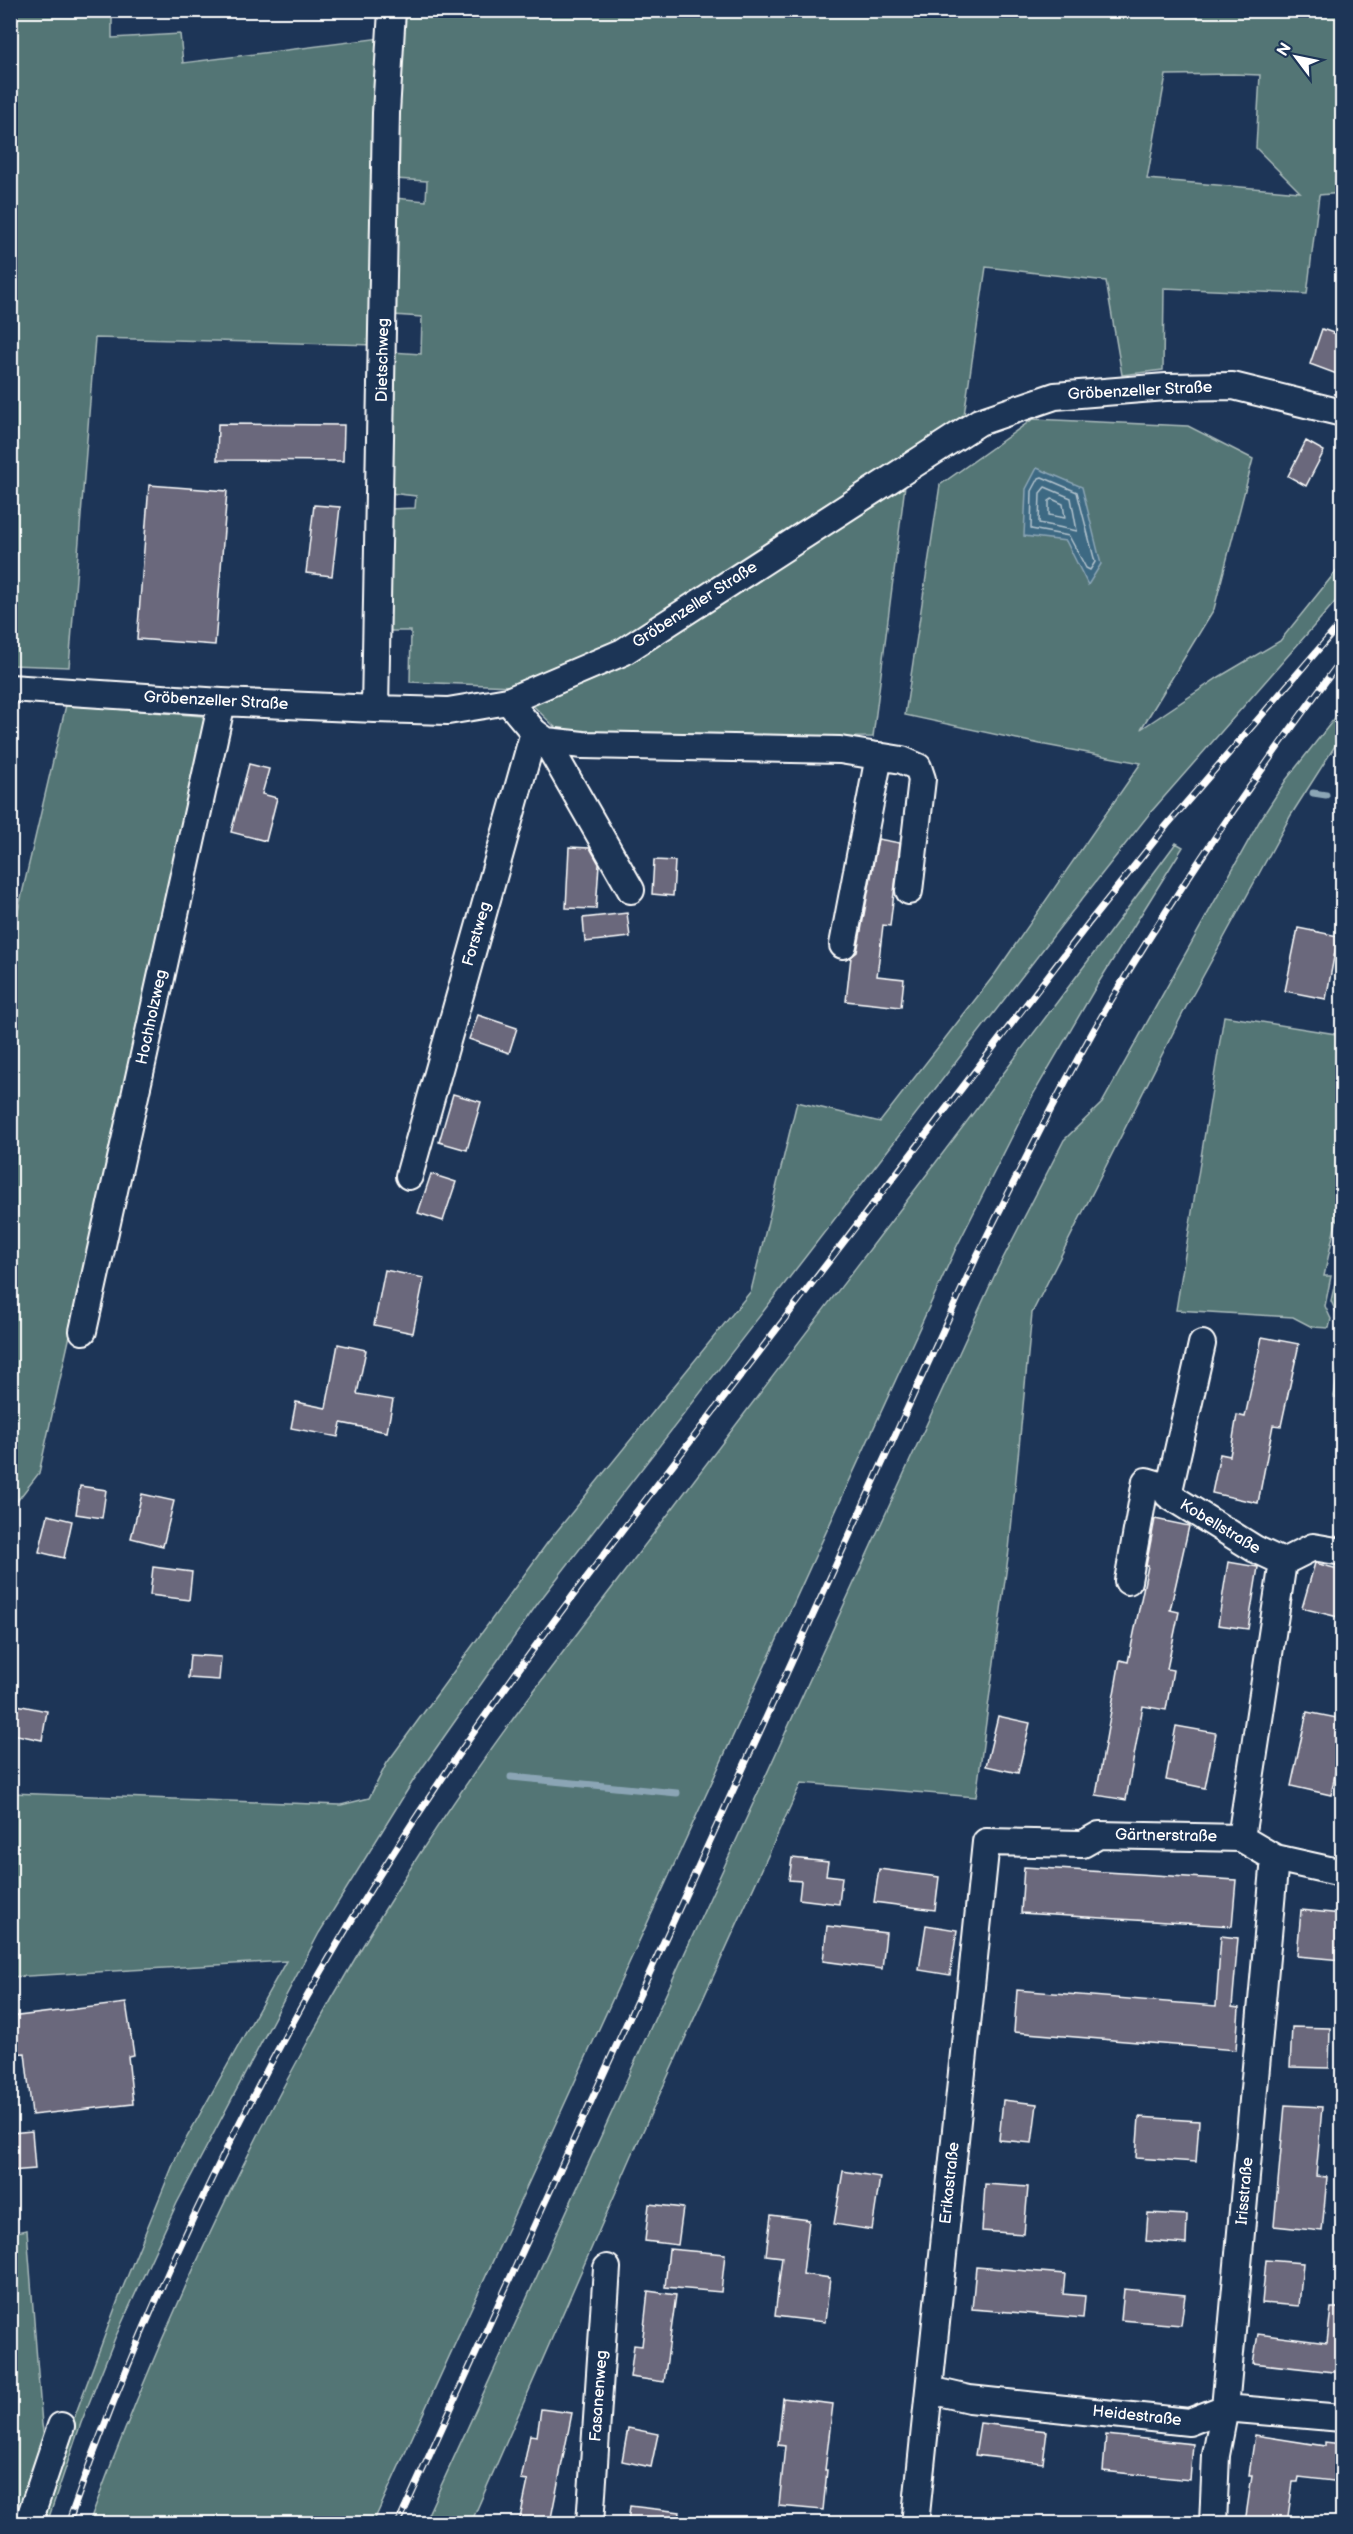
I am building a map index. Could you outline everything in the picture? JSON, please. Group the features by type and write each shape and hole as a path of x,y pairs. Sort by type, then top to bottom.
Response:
{"street":[{"name":"Dietschweg","path":"375,710 386,113 392,10"},
{"name":"Gröbenzeller Straße","path":"10,688 375,710 448,711 508,701 623,652 979,422 1055,396 1166,387 1233,386 1342,413"},
{"path":"508,701 540,736 631,890"},
{"name":"Hochholzweg","path":"83,1332 222,702"},
{"path":"540,736 583,745 840,750 891,758 918,767 922,779 921,803 909,891"},
{"name":"Forstweg","path":"409,1176 540,736"},
{"path":"843,945 891,758"},
{"name":"Kobellstraße","path":"1202,1344 1168,1495 1255,1549 1283,1562"},
{"path":"1128,1581 1146,1481 1170,1488"},
{"path":"1241,1838 1283,1562 1313,1547 1342,1552"},
{"name":"Gärtnerstraße","path":"986,1842 1083,1844 1098,1835 1241,1838 1275,1858 1342,1873"},
{"name":"Erikastraße","path":"915,2523 986,1842"},
{"name":"Irisstraße","path":"1213,2523 1216,2455 1225,2408 1275,1858"},
{"name":"Fasanenweg","path":"590,2523 607,2268"},
{"name":"Heidestraße","path":"930,2390 969,2399 1189,2422 1225,2408 1342,2418"},
{"path":"28,2523 61,2426"}],"green space":[{"path":"11,11 112,11 112,38 180,34 183,63 381,38 375,345 95,338 69,667 11,665"},
{"path":"404,11 1342,11 1342,193 1319,195 1307,294 1164,288 1163,370 1122,375 1106,281 986,267 964,415 909,454 873,737 567,739 513,686 410,682 411,631 386,631 389,509 415,508 416,496 390,493 392,352 421,354 422,317 393,315 395,198 426,201 427,181 395,179","holes":["1166,75 1260,75 1256,148 1300,192 1147,179"]},
{"path":"1033,419 1188,426 1253,459 1214,609 1141,729 1219,677 1280,641 1342,564 1342,594 1150,813 1071,913 538,1603 413,1781 319,1933 177,2203 115,2338 81,2423 47,2523 38,2523 121,2292 177,2155 286,1961 11,1977 11,1793 341,1805 369,1798 387,1763 548,1542 751,1291 797,1102 880,1122 995,974 1141,763 905,715 940,485"},
{"path":"66,705 202,716 207,726 39,1473 11,1509 11,941"},
{"path":"1342,709 1342,735 1291,815 1185,1009 1032,1313 1009,1550 976,1797 801,1783 633,2153 471,2523 424,2523 998,1268 1064,1140 1102,1103 1259,822 1286,780"},
{"path":"1176,843 1183,847 1097,985 1034,1093 956,1248 373,2523 89,2523 155,2357 191,2275 269,2113 356,1956 434,1831 535,1689"},
{"path":"1224,1016 1342,1035 1342,1195 1324,1276 1331,1276 1325,1306 1331,1319 1329,1328 1312,1327 1293,1317 1176,1310"},
{"path":"1342,1251 1342,1325 1331,1301"},
{"path":"1342,1347 1342,1399 1334,1397"},
{"path":"27,2230 42,2425 47,2452 22,2523 11,2524 11,2233"}],"water":[{"path":"1037,468 1082,487 1101,564 1088,585 1066,541 1024,536 1026,489"}],"building":[{"path":"1322,329 1342,336 1342,376 1310,364"},
{"path":"218,424 344,425 343,461 217,460"},
{"path":"1306,441 1324,451 1306,486 1288,476"},
{"path":"149,485 227,491 215,645 137,639"},
{"path":"314,505 340,507 332,576 306,573"},
{"path":"249,764 269,769 262,794 277,798 266,841 231,832"},
{"path":"878,839 900,843 890,926 883,925 877,976 904,979 901,1007 846,1001 851,957 857,952"},
{"path":"569,847 590,848 599,864 596,909 566,908"},
{"path":"654,860 675,861 673,896 652,894"},
{"path":"627,913 630,937 585,942 583,918"},
{"path":"1298,928 1338,936 1326,999 1285,991"},
{"path":"478,1015 517,1028 509,1053 469,1039"},
{"path":"453,1094 481,1102 467,1150 439,1142"},
{"path":"431,1174 456,1182 443,1221 418,1213"},
{"path":"385,1270 424,1278 413,1333 374,1325"},
{"path":"1262,1337 1299,1344 1281,1426 1273,1425 1258,1503 1212,1493 1220,1454 1230,1456 1237,1415 1245,1417"},
{"path":"338,1344 366,1350 357,1394 393,1400 387,1432 341,1423 338,1437 291,1428 296,1402 326,1408"},
{"path":"80,1486 106,1490 102,1518 76,1514"},
{"path":"142,1494 174,1501 163,1546 131,1538"},
{"path":"48,1515 72,1521 64,1558 39,1552"},
{"path":"1155,1519 1189,1526 1170,1610 1179,1612 1167,1669 1173,1670 1166,1710 1143,1706 1126,1800 1096,1795 1120,1660 1128,1662 1148,1566 1146,1566"},
{"path":"1228,1562 1258,1567 1248,1629 1218,1625"},
{"path":"1315,1563 1342,1570 1342,1600 1338,1617 1302,1608"},
{"path":"153,1567 192,1572 189,1600 150,1595"},
{"path":"190,1655 221,1657 219,1680 188,1678"},
{"path":"17,1705 47,1711 42,1740 12,1734"},
{"path":"1307,1712 1342,1719 1342,1738 1331,1795 1291,1786"},
{"path":"998,1716 1030,1723 1018,1773 986,1766"},
{"path":"1176,1726 1216,1733 1205,1788 1166,1780"},
{"path":"792,1858 828,1862 826,1875 842,1877 839,1904 799,1899 801,1881 789,1880"},
{"path":"1024,1867 1236,1880 1232,1926 1021,1913"},
{"path":"879,1869 939,1877 935,1910 874,1902"},
{"path":"1301,1910 1342,1914 1342,1960 1297,1956"},
{"path":"926,1925 957,1930 950,1975 919,1970"},
{"path":"827,1926 886,1933 882,1969 823,1961"},
{"path":"1221,1936 1238,1938 1232,2007 1239,2008 1236,2050 1014,2032 1017,1990 1216,2006"},
{"path":"126,2003 134,2055 128,2056 133,2104 32,2115 25,2053 10,2054 10,2017"},
{"path":"1292,2027 1330,2028 1329,2068 1290,2067"},
{"path":"1003,2100 1037,2104 1032,2143 999,2140"},
{"path":"1285,2105 1322,2107 1316,2176 1327,2177 1322,2231 1274,2226"},
{"path":"1139,2117 1199,2121 1196,2162 1136,2158"},
{"path":"32,2131 35,2169 10,2171 10,2133"},
{"path":"843,2171 880,2177 872,2230 834,2224"},
{"path":"985,2184 1028,2187 1024,2234 982,2231"},
{"path":"649,2204 683,2208 678,2245 645,2241"},
{"path":"1148,2213 1187,2215 1186,2244 1146,2241"},
{"path":"771,2215 809,2220 803,2274 830,2278 825,2322 775,2316 782,2257 766,2255"},
{"path":"669,2249 725,2254 721,2292 665,2287"},
{"path":"1266,2260 1303,2263 1299,2306 1262,2303"},
{"path":"976,2267 1065,2274 1063,2294 1085,2296 1083,2318 972,2309"},
{"path":"1124,2289 1185,2295 1181,2325 1121,2320"},
{"path":"648,2291 676,2295 664,2382 630,2377 634,2345 642,2346"},
{"path":"1331,2308 1342,2308 1342,2373 1253,2363 1258,2334 1327,2343"},
{"path":"783,2398 833,2404 823,2510 779,2506 785,2446 778,2445"},
{"path":"541,2409 572,2413 550,2523 519,2523 528,2481 521,2480 530,2435 537,2436"},
{"path":"980,2423 1047,2431 1043,2463 975,2455"},
{"path":"628,2428 658,2434 651,2467 622,2461"},
{"path":"1106,2435 1193,2444 1190,2480 1103,2471"},
{"path":"1255,2435 1325,2446 1325,2442 1342,2444 1342,2482 1299,2477 1298,2482 1293,2482 1287,2523 1245,2523"},
{"path":"630,2506 680,2512 679,2523 628,2523"}],"waterway":[{"path":"1313,793 1326,795"},
{"path":"511,1777 677,1793"}],"railway":[{"path":"68,2524 143,2331 185,2235 231,2140 279,2047 331,1955 441,1780 509,1682 580,1586 1088,924 1167,825 1342,622"},
{"path":"398,2524 976,1258 1059,1093 1113,997 1195,867 1252,783 1342,659"}]}
